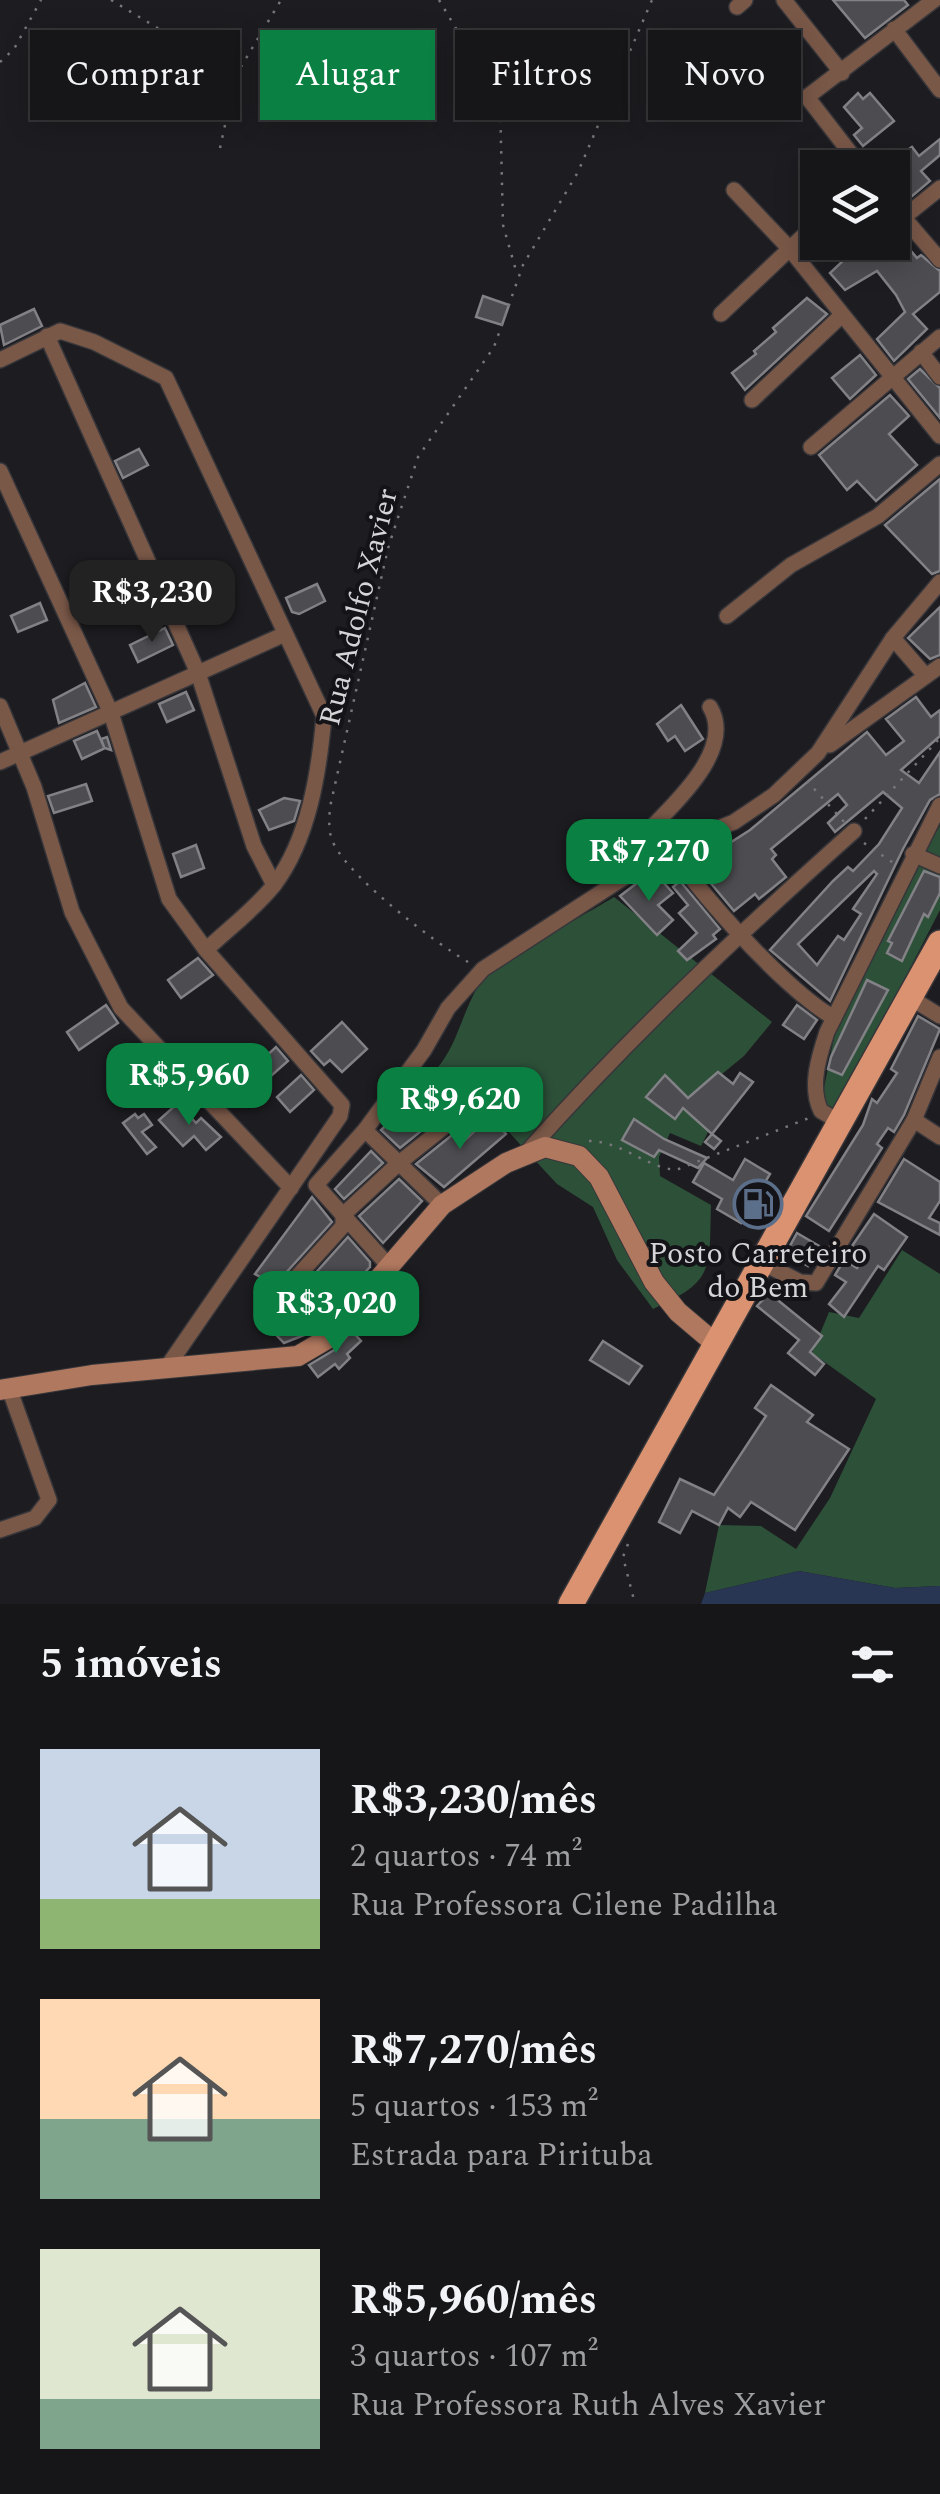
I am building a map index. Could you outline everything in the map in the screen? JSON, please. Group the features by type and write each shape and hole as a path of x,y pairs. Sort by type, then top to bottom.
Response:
{"main road":[{"path":"572,1604 717,1345 830,1117 909,997 940,942"},
{"path":"4,1389 298,1356 345,1320 388,1264 442,1205 525,1154 563,1148 578,1156 610,1194 654,1282 678,1312 717,1345"}],"street":[{"path":"784,0 842,74"},
{"path":"848,150 807,97 934,0"},
{"path":"894,29 940,90"},
{"path":"910,212 940,188"},
{"path":"734,190 789,248 940,436"},
{"path":"910,224 940,260"},
{"path":"721,314 800,238"},
{"path":"752,400 842,314"},
{"path":"0,360 60,332 94,342 166,378 324,716 321,750 301,836 274,885 206,950"},
{"path":"48,336 198,674 254,846 274,885"},
{"path":"811,447 940,337"},
{"path":"921,352 940,377"},
{"path":"727,616 791,565 878,516 940,464"},
{"path":"0,471 110,713 169,898 206,950 339,1096 340,1116 165,1370"},
{"path":"818,753 893,638 940,582"},
{"path":"0,762 285,634"},
{"path":"893,638 924,674"},
{"path":"388,1264 316,1185 365,1130 424,1050 448,1008 483,969 671,847 754,811 818,753 940,666"},
{"path":"0,706 22,752 72,912 121,1008 291,1188"},
{"path":"710,707 718,732 714,746 683,794 654,824 738,934 800,997 832,1018"},
{"path":"830,1117 816,1097 818,1059 832,1018 940,805"},
{"path":"525,1154 608,1062 738,934 854,831"},
{"path":"913,854 940,866"},
{"path":"909,997 940,1016"},
{"path":"758,1261 800,1282 816,1283 914,1120 940,1057"},
{"path":"285,1290 342,1226 343,1215 398,1162 478,1100"},
{"path":"914,1120 940,1137"},
{"path":"365,1130 442,1205"},
{"path":"0,1530 36,1518 49,1500 4,1389"}],"path":[{"path":"0,62 14,49 41,0"},
{"path":"111,0 161,30"},
{"path":"240,68 281,0"},
{"path":"439,0 500,102 503,224 518,278"},
{"name":"Rua Adolfo Xavier","path":"483,969 416,925 344,860 332,842 330,807 399,506 430,435 494,347 518,278 578,172 652,0"},
{"path":"220,148 226,120"},
{"path":"854,831 939,739"},
{"path":"798,770 876,853 905,869"},
{"path":"563,1148 592,1140 606,1142 660,1168 676,1170 830,1117"},
{"path":"628,1542 623,1557 635,1604"}],"green space":[{"path":"940,826 940,910 835,1114 820,1108 835,1032 912,868"},
{"path":"614,897 772,1022 744,1056 689,1101 712,1124 701,1146 670,1133 659,1157 660,1176 711,1205 710,1245 698,1281 653,1309 617,1260 593,1207 557,1184 465,1085 443,1081 435,1071 486,977"},
{"path":"902,1250 940,1274 940,1586 895,1588 799,1571 705,1593 719,1525 761,1526 796,1549 830,1498 876,1399 812,1353 829,1312 859,1318"}],"water":[{"path":"799,1571 895,1588 940,1586 940,1604 701,1604 705,1593"}],"building":[{"path":"833,0 904,0 908,5 865,38"},
{"path":"858,93 863,99 870,93 894,121 863,146 854,135 862,128 844,107"},
{"path":"940,139 940,155 921,171 930,181 911,197 908,150 912,147 919,156"},
{"path":"910,250 917,258 921,255 940,271 940,292 913,314 927,329 894,361 877,339 905,312 896,295 877,271 845,290 830,273 844,260 910,260"},
{"path":"483,296 509,305 502,325 476,317"},
{"path":"807,298 827,314 745,390 732,373 756,354 754,351 776,332 773,328"},
{"path":"34,309 42,326 4,345 0,325"},
{"path":"860,355 876,375 850,399 832,378"},
{"path":"920,369 940,388 940,418 908,379"},
{"path":"890,395 909,416 889,434 917,465 876,501 857,481 847,490 819,455"},
{"path":"139,449 148,465 123,478 115,461"},
{"path":"940,479 940,571 932,574 885,525"},
{"path":"317,584 325,601 299,614 292,612 286,598"},
{"path":"211,585 220,603 186,619 178,601"},
{"path":"40,603 47,620 18,632 11,616"},
{"path":"940,607 940,655 930,659 908,638"},
{"path":"165,628 173,645 138,662 130,645"},
{"path":"85,683 96,707 59,723 53,700"},
{"path":"186,692 194,710 167,722 159,704"},
{"path":"916,697 931,717 940,710 940,736 901,770 919,783 940,752 940,794 930,800 903,849 830,1001 770,950 833,881 848,867 853,871 879,844 902,808 883,792 835,832 828,823 847,805 838,794 771,849 776,855 772,859 786,877 759,899 755,894 734,911 693,862 720,840 725,846 750,830 867,732 886,755 904,741 886,719","holes":["874,871 877,874 853,909 861,914 844,940 838,936 817,965 798,944"]},
{"path":"681,705 703,739 685,751 675,736 668,741 657,724"},
{"path":"97,731 104,747 101,739 107,737 111,750 105,748 82,759 74,741"},
{"path":"86,784 92,801 54,813 48,796"},
{"path":"284,798 300,801 294,821 269,830 259,810"},
{"path":"196,845 204,868 181,877 173,854"},
{"path":"924,871 940,877 940,893 928,917 924,914 902,961 887,953 892,943 888,941"},
{"path":"645,877 655,887 662,881 673,893 658,905 673,920 657,935 620,896"},
{"path":"680,881 720,929 713,935 716,939 687,960 678,951 697,933 679,913 688,905 673,887"},
{"path":"198,958 213,975 181,998 168,980"},
{"path":"867,980 888,990 842,1075 828,1069 831,1057"},
{"path":"106,1005 118,1023 79,1050 67,1032"},
{"path":"797,1005 817,1020 804,1039 783,1025"},
{"path":"918,1016 940,1029 904,1115 894,1132 888,1128 877,1144 882,1148 829,1231 806,1216 863,1125 872,1099 877,1103 897,1073 891,1069"},
{"path":"342,1022 367,1049 342,1072 330,1060 324,1065 311,1051"},
{"path":"276,1047 288,1061 263,1083 251,1070"},
{"path":"718,1072 733,1084 740,1073 753,1082 712,1134 683,1108 675,1119 646,1097 665,1075 688,1098"},
{"path":"301,1075 314,1090 290,1112 277,1097"},
{"path":"456,1090 462,1098 400,1148 381,1130 397,1115 405,1124 441,1092 447,1098"},
{"path":"178,1103 196,1123 201,1118 221,1137 206,1150 194,1136 183,1146 159,1120"},
{"path":"135,1114 138,1118 144,1114 152,1125 142,1132 156,1147 147,1154 123,1123"},
{"path":"490,1117 506,1134 444,1187 416,1164 457,1131 465,1140"},
{"path":"634,1119 664,1139 707,1158 698,1168 659,1150 654,1157 622,1140"},
{"path":"712,1134 721,1141 714,1149 705,1142"},
{"path":"371,1151 383,1163 344,1199 335,1189"},
{"path":"745,1159 770,1174 741,1223 717,1209 722,1199 693,1182 704,1163 733,1180"},
{"path":"904,1159 940,1182 940,1201 929,1218 940,1223 940,1235 878,1202"},
{"path":"399,1179 422,1201 383,1243 359,1216"},
{"path":"312,1197 332,1222 275,1285 255,1274"},
{"path":"874,1214 907,1237 884,1270 878,1266 844,1317 829,1304 846,1282 835,1275 844,1260 857,1268 865,1255 852,1246"},
{"path":"797,1233 819,1246 808,1266 786,1253"},
{"path":"348,1237 370,1267 307,1334 284,1343 260,1318 278,1299 293,1298"},
{"path":"769,1293 822,1336 810,1352 824,1364 815,1375 788,1353 799,1340 757,1306"},
{"path":"352,1331 361,1341 347,1354 350,1358 339,1369 335,1364 318,1377 309,1365 334,1350"},
{"path":"603,1341 642,1366 629,1384 590,1360"},
{"path":"771,1385 813,1415 807,1422 849,1449 795,1530 751,1502 740,1517 728,1508 719,1525 692,1511 680,1533 659,1522 680,1479 714,1495 766,1416 755,1408"}],"place":[{"name":"Posto Carreteiro do Bem","path":"758,1204"}]}
